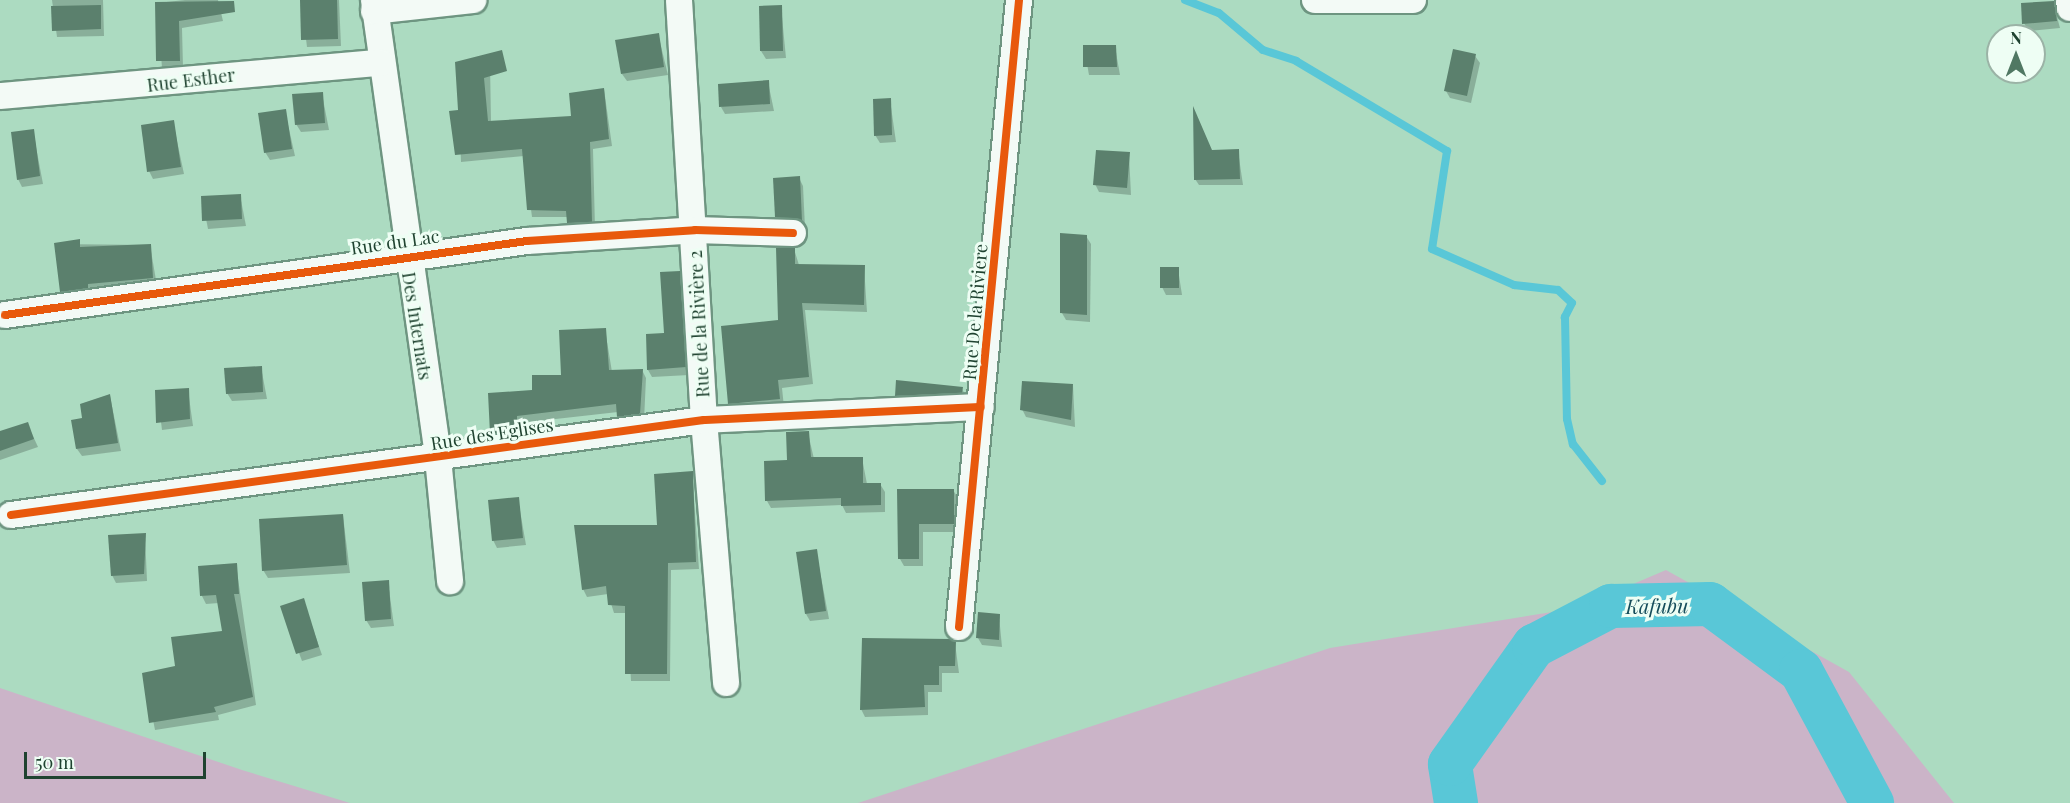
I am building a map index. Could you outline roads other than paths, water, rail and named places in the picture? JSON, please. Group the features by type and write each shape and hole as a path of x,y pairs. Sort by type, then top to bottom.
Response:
{"street":[{"path":"374,6 473,0"},
{"name":"Rue de la Rivière 2","path":"679,0 695,230 704,420 726,683"},
{"name":"Rue De la Riviere","path":"959,627 1019,0"},
{"path":"1315,0 1350,4 1413,0"},
{"path":"2069,0 2070,9"},
{"name":"Des Internats","path":"374,6 406,255 438,458 450,581"},
{"name":"Rue Esther","path":"0,96 381,63"},
{"name":"Rue du Lac","path":"5,315 406,255 695,230 793,233"},
{"name":"Rue des Eglises","path":"11,515 704,420 981,407"}],"waterway":[{"path":"1185,0 1219,13 1263,50 1296,61 1447,151 1432,249 1514,285 1558,290 1572,303 1565,317 1567,419 1573,444 1602,481"},
{"name":"Kafubu","path":"1456,803 1450,764 1534,646 1611,606 1710,604 1801,671 1872,803"}]}
